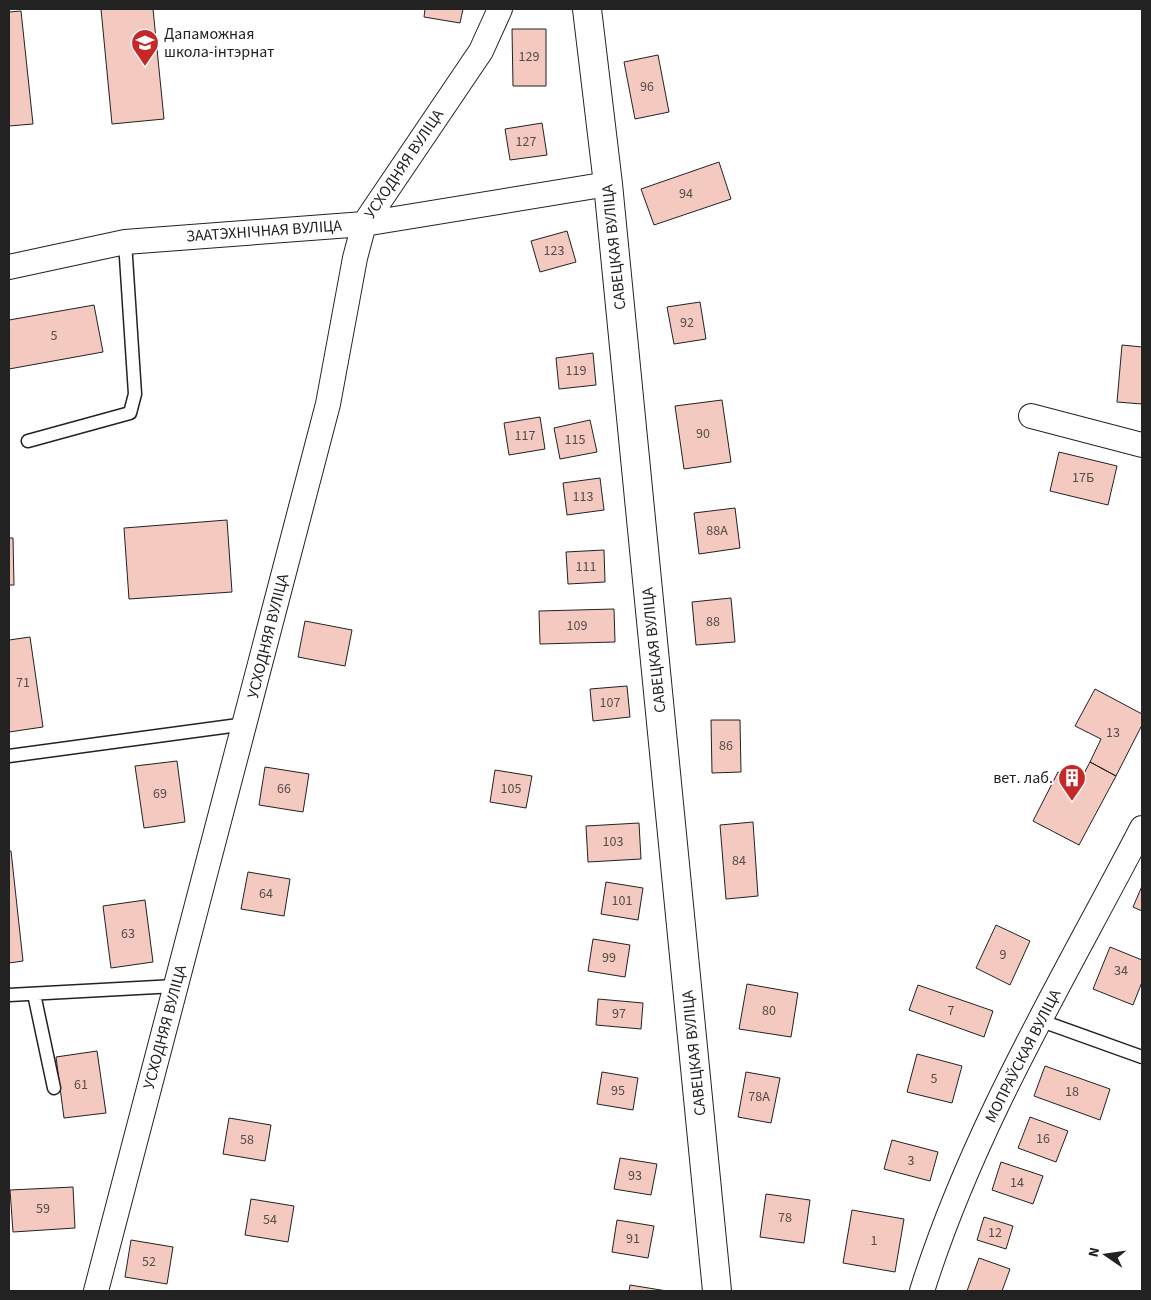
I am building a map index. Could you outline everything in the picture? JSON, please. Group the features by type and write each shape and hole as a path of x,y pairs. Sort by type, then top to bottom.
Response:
{"street":[{"name":"УСХОДНЯЯ ВУЛІЦА","path":"96,1291 246,724 328,404 354,258 364,224 481,51 500,9"},
{"name":"САВЕЦКАЯ ВУЛІЦА","path":"587,9 608,184 717,1291"},
{"name":"ЗААТЭХНІЧНАЯ ВУЛІЦА","path":"9,267 125,242 364,224 608,184"},
{"path":"1032,416 1142,445"},
{"name":"МОПРАЎСКАЯ ВУЛІЦА","path":"922,1291 934,1252 985,1131 1039,1020 1142,828"}],"lane":[{"path":"28,441 130,413 135,394 125,242"},
{"path":"9,756 246,724"},
{"path":"9,995 176,986"},
{"path":"34,994 54,1088"},
{"path":"1039,1020 1142,1057"}],"building":[{"path":"101,9 153,9 164,119 112,124"},
{"path":"425,9 463,9 460,23 424,17"},
{"path":"21,11 33,124 9,126 9,12"},
{"path":"512,29 546,29 546,86 513,86"},
{"path":"658,55 669,112 635,119 624,62"},
{"path":"542,123 547,155 510,160 505,129"},
{"path":"719,162 731,199 654,225 641,189"},
{"path":"567,231 576,262 540,272 531,241"},
{"path":"700,302 706,339 674,344 667,307"},
{"path":"94,305 103,352 9,369 9,320"},
{"path":"1122,345 1142,347 1142,404 1117,402"},
{"path":"593,353 596,385 559,389 556,358"},
{"path":"722,400 731,462 684,469 675,406"},
{"path":"540,417 545,449 509,455 504,423"},
{"path":"590,420 597,452 560,459 554,428"},
{"path":"1059,452 1117,466 1108,505 1050,491"},
{"path":"600,478 604,510 567,515 563,483"},
{"path":"735,508 740,548 699,554 694,513"},
{"path":"227,520 232,592 129,599 124,528"},
{"path":"9,538 13,538 14,585 9,585"},
{"path":"604,550 605,582 568,584 566,552"},
{"path":"731,598 735,642 696,645 692,602"},
{"path":"614,609 615,642 540,644 539,611"},
{"path":"305,621 352,630 345,666 298,657"},
{"path":"30,637 43,727 9,732 9,640"},
{"path":"627,686 630,717 593,721 590,689"},
{"name":"вет. лаб.","path":"1095,689 1142,714 1142,725 1116,776 1090,762 1101,739 1075,726"},
{"path":"711,720 740,720 741,772 712,773"},
{"path":"177,761 185,822 144,828 135,766"},
{"name":"вет. лаб.","path":"1090,762 1116,776 1079,845 1033,821 1058,772 1079,783"},
{"path":"265,767 309,774 303,812 259,805"},
{"path":"495,770 532,776 526,808 490,802"},
{"path":"753,822 758,896 726,899 720,825"},
{"path":"639,823 641,859 588,862 586,826"},
{"path":"9,851 11,851 23,961 9,963"},
{"path":"248,872 290,879 284,916 241,909"},
{"path":"606,882 643,888 638,920 601,914"},
{"path":"1142,886 1142,911 1133,907"},
{"path":"145,900 153,962 111,968 103,906"},
{"path":"996,925 1030,941 1010,985 976,968"},
{"path":"593,939 630,945 625,977 588,971"},
{"path":"1110,947 1142,960 1142,982 1133,1005 1093,989"},
{"path":"747,984 798,993 791,1037 739,1029"},
{"path":"918,985 993,1011 984,1037 909,1010"},
{"path":"598,999 643,1003 641,1029 596,1025"},
{"path":"97,1051 106,1113 64,1118 56,1057"},
{"path":"917,1054 962,1066 952,1103 907,1092"},
{"path":"1045,1066 1110,1089 1100,1120 1034,1096"},
{"path":"602,1072 638,1078 633,1110 597,1104"},
{"path":"746,1072 780,1078 771,1123 738,1117"},
{"path":"1030,1117 1068,1131 1056,1162 1018,1148"},
{"path":"229,1118 271,1125 265,1161 223,1154"},
{"path":"892,1140 938,1152 930,1181 884,1169"},
{"path":"620,1158 657,1164 651,1195 614,1189"},
{"path":"1001,1162 1043,1176 1033,1204 992,1190"},
{"path":"73,1187 75,1228 13,1232 10,1190"},
{"path":"766,1194 810,1200 804,1243 760,1237"},
{"path":"251,1199 294,1206 288,1242 245,1235"},
{"path":"852,1210 904,1219 895,1272 843,1263"},
{"path":"984,1217 1013,1226 1006,1249 977,1240"},
{"path":"617,1220 654,1226 648,1258 612,1252"},
{"path":"131,1240 173,1247 167,1284 125,1277"},
{"path":"979,1258 1010,1269 1002,1291 967,1291"},
{"path":"630,1285 667,1291 629,1291"}],"place":[{"name":"Дапаможная школа-інтэрнат","path":"145,67"},
{"name":"вет. лаб.","path":"1072,802"}]}
